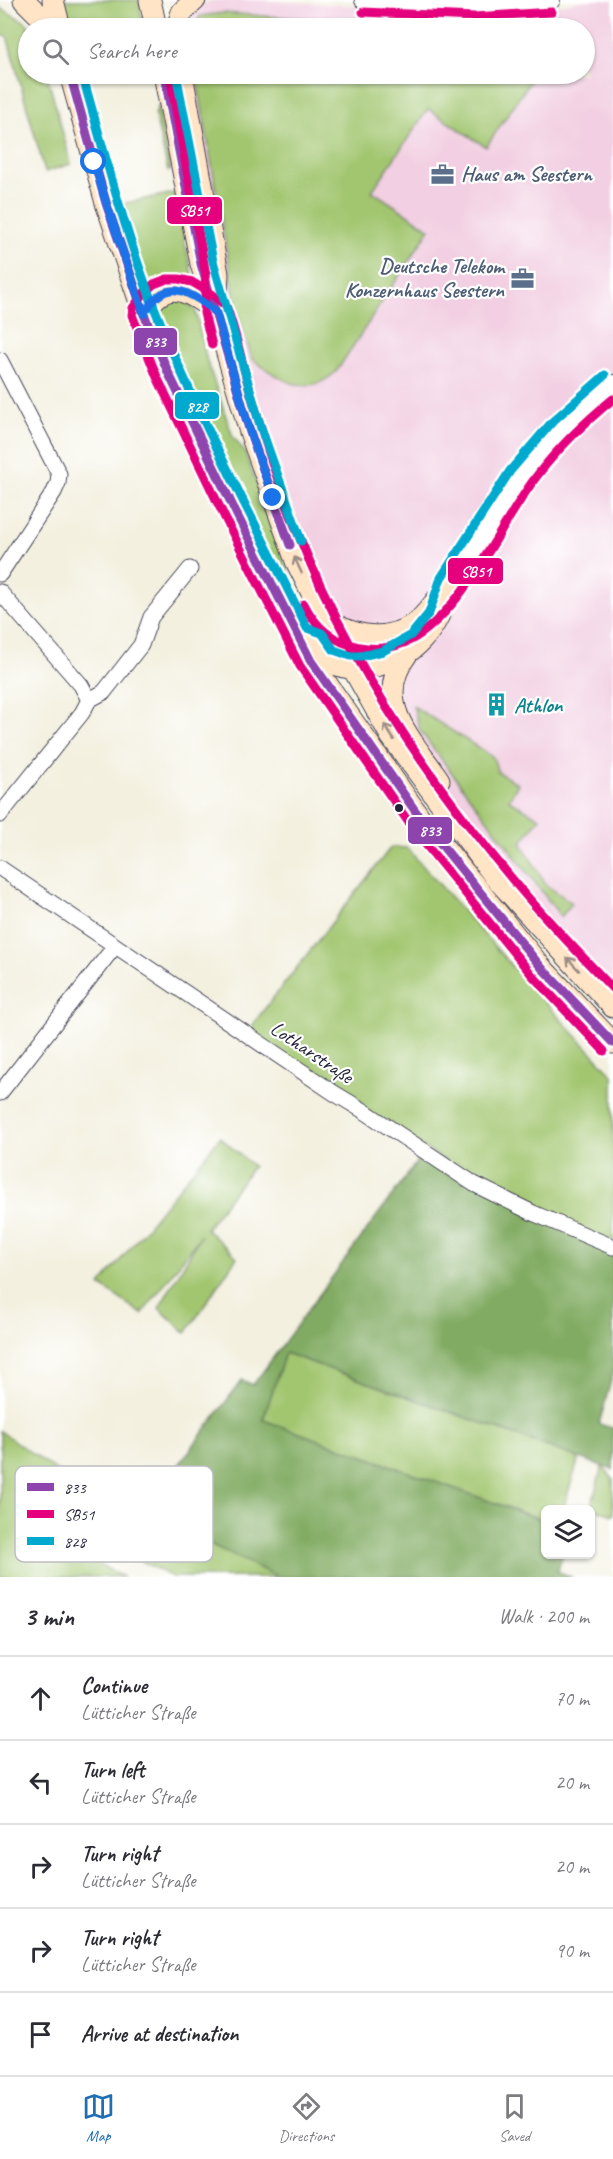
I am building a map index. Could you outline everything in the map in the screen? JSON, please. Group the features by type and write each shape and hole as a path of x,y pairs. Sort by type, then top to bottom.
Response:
{"main road":[{"path":"24,0 42,18"},
{"path":"53,0 58,18"},
{"path":"150,0 154,18"},
{"path":"180,18 182,12 195,0"},
{"path":"73,84 106,202 144,314 168,372 311,661 423,822 541,967 613,1044"},
{"path":"166,84 201,264 250,432 296,561 351,668 391,736 475,850 526,912 613,1007"},
{"path":"184,84 218,274 216,312"},
{"path":"144,314 156,296 170,290 188,294 216,312"},
{"path":"299,638 314,642 321,655 338,666 374,667 390,663 420,643 440,616 448,588"},
{"path":"324,617 352,633 365,637 383,636 404,630 418,621 448,588"},
{"path":"406,654 395,673 392,688 392,699 396,712 451,798 516,884 526,912"}],"street":[{"path":"364,0 475,5 551,0"},
{"path":"0,360 59,474 54,492 0,574"},
{"path":"448,588 518,480 547,445 583,408 613,384"},
{"path":"0,815 82,713 89,700 104,692 141,645 151,617 190,569"},
{"path":"0,592 81,685 89,700"},
{"name":"Lotharstraße","path":"0,868 334,1093 474,1184 533,1213 613,1247"},
{"path":"0,1093 115,945"}],"shaded area":[{"path":"213,0 256,0 411,9 475,10 560,5 585,0 613,0 613,999 567,951 405,728 373,697 304,562 250,419 220,294 186,84 595,84 595,18 188,18 196,7"}],"green space":[{"path":"62,0 139,0 142,18 66,18"},
{"path":"0,8 19,18 18,75 7,36 0,36"},
{"path":"223,13 294,18 199,18"},
{"path":"20,84 50,84 71,164 45,172"},
{"path":"198,84 528,84 486,147 428,109 372,191 430,229 336,372 325,380 303,385 292,383 272,373 252,359 237,311"},
{"path":"158,106 171,170 168,171 155,115"},
{"path":"174,193 196,292 148,296 116,205"},
{"path":"169,298 185,301 195,309 207,361 233,437 245,452 285,564 321,640 317,641 225,474 175,370 152,309"},
{"path":"413,706 493,757 498,772 518,784 509,800 540,818 521,843 546,885 572,903 561,917 420,731"},
{"path":"391,847 407,848 536,993 613,1075 613,1244 462,1172 248,1034 256,1020"},
{"path":"220,1137 253,1166 206,1229 237,1257 186,1333 159,1308 201,1235 142,1314 100,1285"},
{"path":"421,1156 613,1251 613,1374 599,1424 613,1428 613,1470 285,1353 263,1420 541,1520 541,1559 562,1559 557,1571 572,1577 278,1577 213,1545 213,1466 178,1466 242,1380 253,1385"},
{"path":"285,1353 579,1458 564,1505 541,1505 541,1520 263,1420"},
{"path":"0,1431 50,1466 15,1466 15,1562 99,1562 98,1564 123,1577 0,1577"},
{"path":"602,1466 613,1479 613,1515 595,1509 595,1505 592,1505"},
{"path":"213,1545 278,1577 172,1577 143,1562 213,1562"}],"transit line":[{"name":"SB51","path":"363,12 474,17 552,12"},
{"name":"833","path":"73,84 106,203 144,314 168,372 311,661 423,822 541,967 613,1043"},
{"name":"828","path":"85,84 135,254 173,352 209,432 307,628 322,633 334,650 351,656 361,656 383,651 411,635 429,613 441,578 510,471 553,421 605,375"},
{"name":"833","path":"166,84 201,264 250,432 290,545"},
{"name":"SB51","path":"171,84 206,275 204,313 212,345"},
{"name":"828","path":"178,84 213,261 261,428 301,541"},
{"name":"SB51","path":"604,1051 532,975 414,830 300,666 157,377 132,315 133,308 154,284 167,279 192,282 226,306 263,435 288,508 315,575 364,669 421,760 484,845 541,912 613,989"},
{"name":"SB51","path":"304,604 326,633 350,645 382,648 396,646 416,637 434,623 467,585 544,466 572,436 613,399"}],"place":[{"name":"Haus am Seestern","path":"443,174"},
{"name":"Deutsche Telekom Konzernhaus Seestern","path":"522,278"},
{"name":"Athlon","path":"496,705"}],"route":[{"path":"94,162 144,314 156,296 170,290 188,294 216,312 250,432 273,498"}]}
